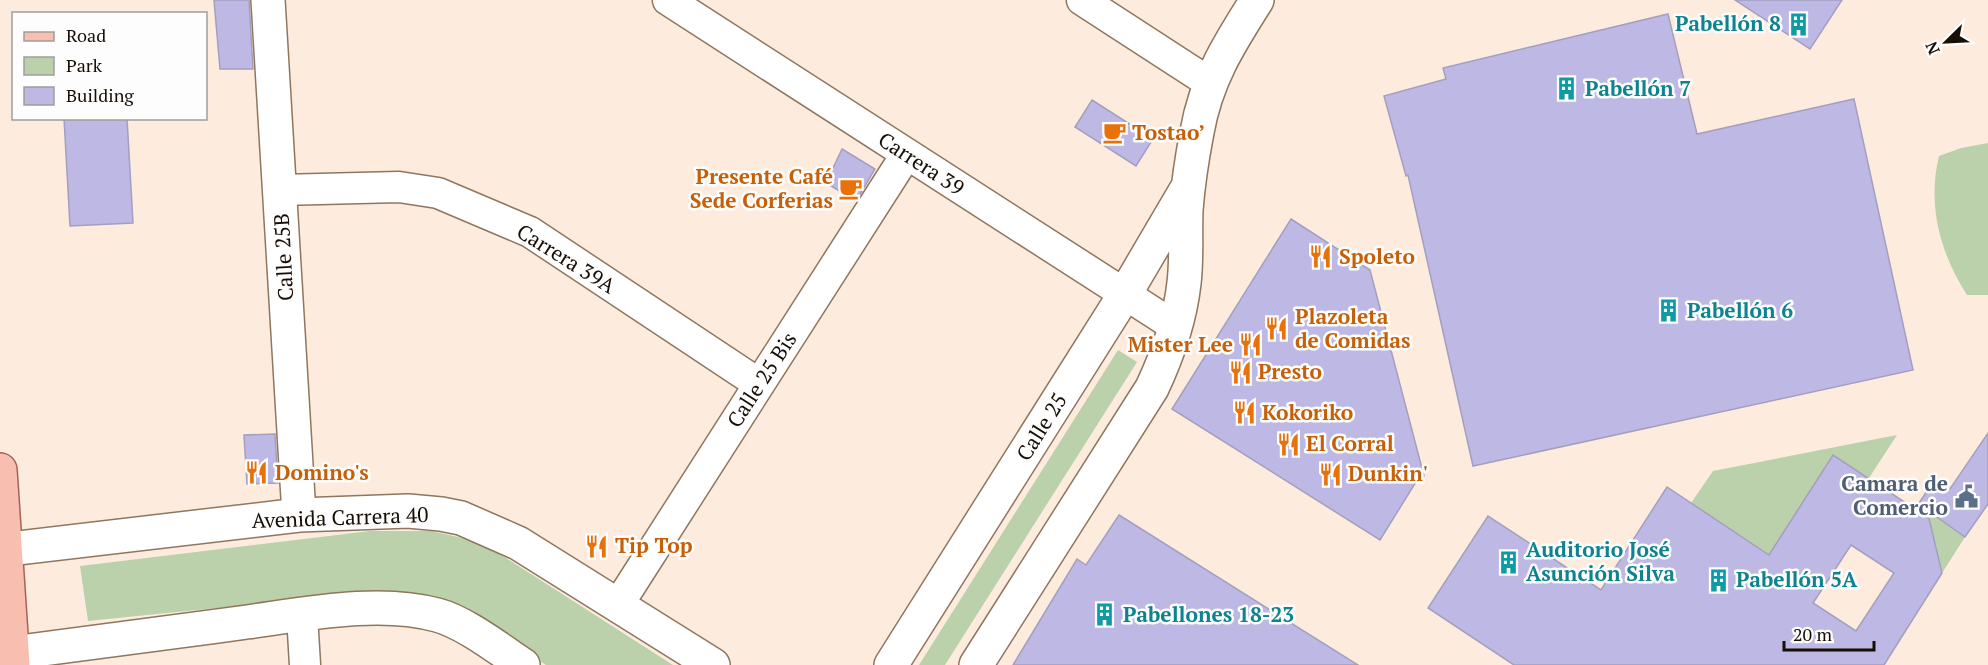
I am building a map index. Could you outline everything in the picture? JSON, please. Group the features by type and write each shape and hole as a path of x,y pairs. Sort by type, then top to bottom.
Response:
{"main road":[{"path":"0,470 3,550 13,659"}],"street":[{"name":"Calle 25B","path":"268,0 299,515"},
{"path":"1082,0 1210,83"},
{"name":"Calle 25","path":"976,665 1152,388 1167,358 1176,327 1184,283 1188,186 1197,129 1210,83 1226,47 1257,0"},
{"name":"Carrera 39","path":"682,3 906,155 1176,327"},
{"name":"Calle 25 Bis","path":"618,605 906,155"},
{"name":"Calle 25","path":"891,665 1125,294 1188,186"},
{"name":"Carrera 39A","path":"280,189 399,187 438,194 530,232 759,384"},
{"name":"Avenida Carrera 40","path":"3,550 299,515 408,511 461,518 518,543 713,665"},
{"path":"13,659 302,615 383,607 412,609 440,615 523,665"},
{"path":"302,615 305,665"}],"green space":[{"path":"1988,143 1988,295 1967,295 1950,262 1938,228 1935,210 1936,174 1939,156 1961,148"},
{"path":"1118,350 1137,362 945,665 919,665"},
{"path":"1897,435 1869,478 1833,455 1790,522 1843,557 1822,590 1691,503 1713,471"},
{"path":"1932,514 1965,537 1942,573 1935,545 1908,552"},
{"path":"370,531 431,531 489,547 673,665 546,665 451,605 373,592 88,621 80,566"}],"building":[{"path":"214,0 249,0 253,69 220,69"},
{"name":"Pabellón 8","path":"1735,0 1842,0 1810,49"},
{"name":"Pabellón 6","path":"1668,14 1697,134 1854,99 1913,370 1473,466 1408,175 1406,176 1384,96 1446,79 1443,68"},
{"name":"Tostao’","path":"1092,100 1153,139 1136,166 1075,127"},
{"path":"64,120 127,120 133,223 70,226"},
{"name":"Presente Café Sede Corferias","path":"842,149 875,169 856,201 826,183"},
{"name":"Plazoleta de Comidas","path":"1291,219 1370,270 1424,476 1419,477 1380,540 1172,409"},
{"path":"1988,433 1988,504 1965,537 1927,510 1942,573 1884,665 1514,665 1428,608 1488,516 1601,590 1667,487 1769,555 1833,455 1915,509 1935,479 1950,489","holes":["1851,545 1894,573 1856,631 1813,603"]},
{"path":"275,434 278,483 247,484 244,435"},
{"path":"1119,515 1358,665 1013,665 1077,559 1086,565"}],"place":[{"name":"Pabellón 8","path":"1799,24"},
{"name":"Pabellón 7","path":"1567,89"},
{"name":"Tostao’","path":"1114,133"},
{"name":"Presente Café Sede Corferias","path":"851,189"},
{"name":"Spoleto","path":"1321,257"},
{"name":"Pabellón 6","path":"1669,311"},
{"name":"Plazoleta de Comidas","path":"1277,329"},
{"name":"Mister Lee","path":"1251,345"},
{"name":"Presto","path":"1240,372"},
{"name":"Kokoriko","path":"1244,413"},
{"name":"El Corral","path":"1288,444"},
{"name":"Domino's","path":"257,473"},
{"name":"Dunkin'","path":"1330,474"},
{"name":"Camara de Comercio","path":"1966,496"},
{"name":"Tip Top","path":"597,546"},
{"name":"Auditorio José Asunción Silva","path":"1508,562"},
{"name":"Pabellón 5A","path":"1718,580"},
{"name":"Pabellones 18-23","path":"1105,615"}]}
